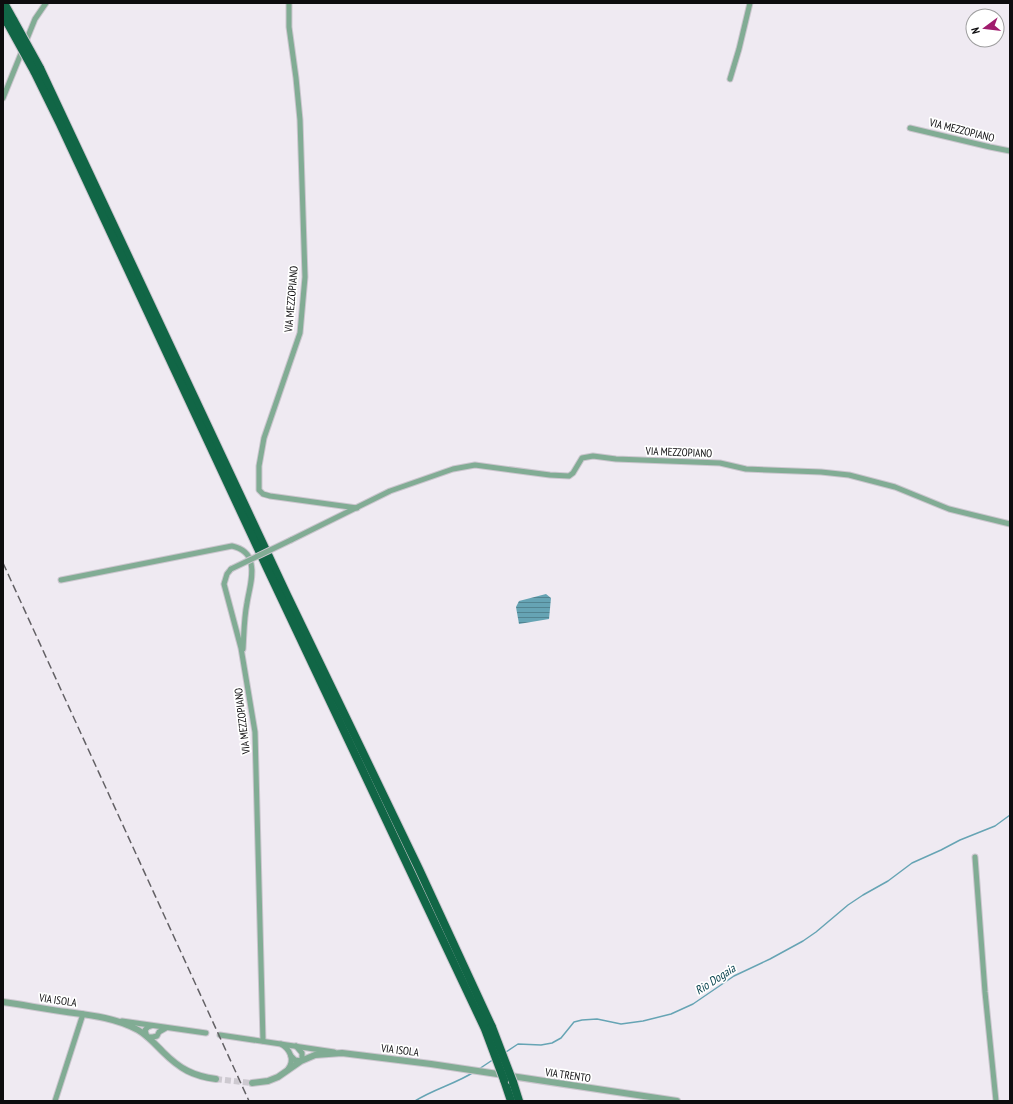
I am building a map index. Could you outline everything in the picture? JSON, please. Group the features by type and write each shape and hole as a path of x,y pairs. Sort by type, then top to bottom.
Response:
{"highway":[{"path":"4,3 11,22 37,70 419,869 513,1082 519,1101"},
{"path":"3,15 11,22"},
{"path":"489,1028 511,1101"}],"street":[{"path":"3,98 35,19 46,3"},
{"name":"VIA MEZZOPIANO","path":"289,3 289,27 300,120 304,284 300,333 264,438 259,466 259,490 263,494 270,496 358,508"},
{"path":"730,79 750,3"},
{"name":"VIA MEZZOPIANO","path":"910,128 1010,151"},
{"name":"VIA MEZZOPIANO","path":"263,1041 255,732 244,662 224,584 227,574 231,569 390,491 406,484 463,466 490,467 512,471 561,476 571,475 582,458 593,456 631,460 720,463 746,469 821,472 849,476 895,487 949,509 1010,524"},
{"path":"61,580 232,546 241,548 249,557 252,569 244,626 244,662"},
{"path":"975,857 996,1101"},
{"name":"VIA ISOLA","path":"3,1002 206,1033"},
{"path":"55,1101 83,1014"},
{"name":"VIA ISOLA","path":"110,1019 138,1030 181,1068 202,1077 216,1079"},
{"path":"147,1037 145,1032 146,1028 155,1026 158,1028 159,1044 162,1052"},
{"name":"VIA ISOLA","path":"147,1037 153,1037 169,1028"},
{"name":"VIA ISOLA","path":"220,1035 455,1068"},
{"name":"VIA ISOLA","path":"280,1044 295,1060 301,1061"},
{"path":"286,1072 291,1062 289,1047 294,1046 302,1053 301,1061"},
{"name":"VIA ISOLA","path":"252,1083 268,1081 286,1072 301,1061 315,1055 342,1053"},
{"name":"VIA TRENTO","path":"455,1068 677,1101"}],"water":[{"path":"546,594 551,598 549,619 519,624 516,607 519,601"}],"waterway":[{"name":"Rio Dogaia","path":"506,1052 518,1044 541,1045 552,1043 561,1038 574,1022 597,1019 621,1024 643,1021 671,1014 693,1004 734,976 803,941 848,905 888,881 912,863 960,840 995,826 1010,815"},
{"name":"Rio Dogaia","path":"479,1069 494,1059"},
{"name":"Rio Dogaia","path":"415,1101 474,1072"}],"tunnel":[{"path":"216,1079 252,1083"}],"railway":[{"path":"3,563 249,1101"}]}
